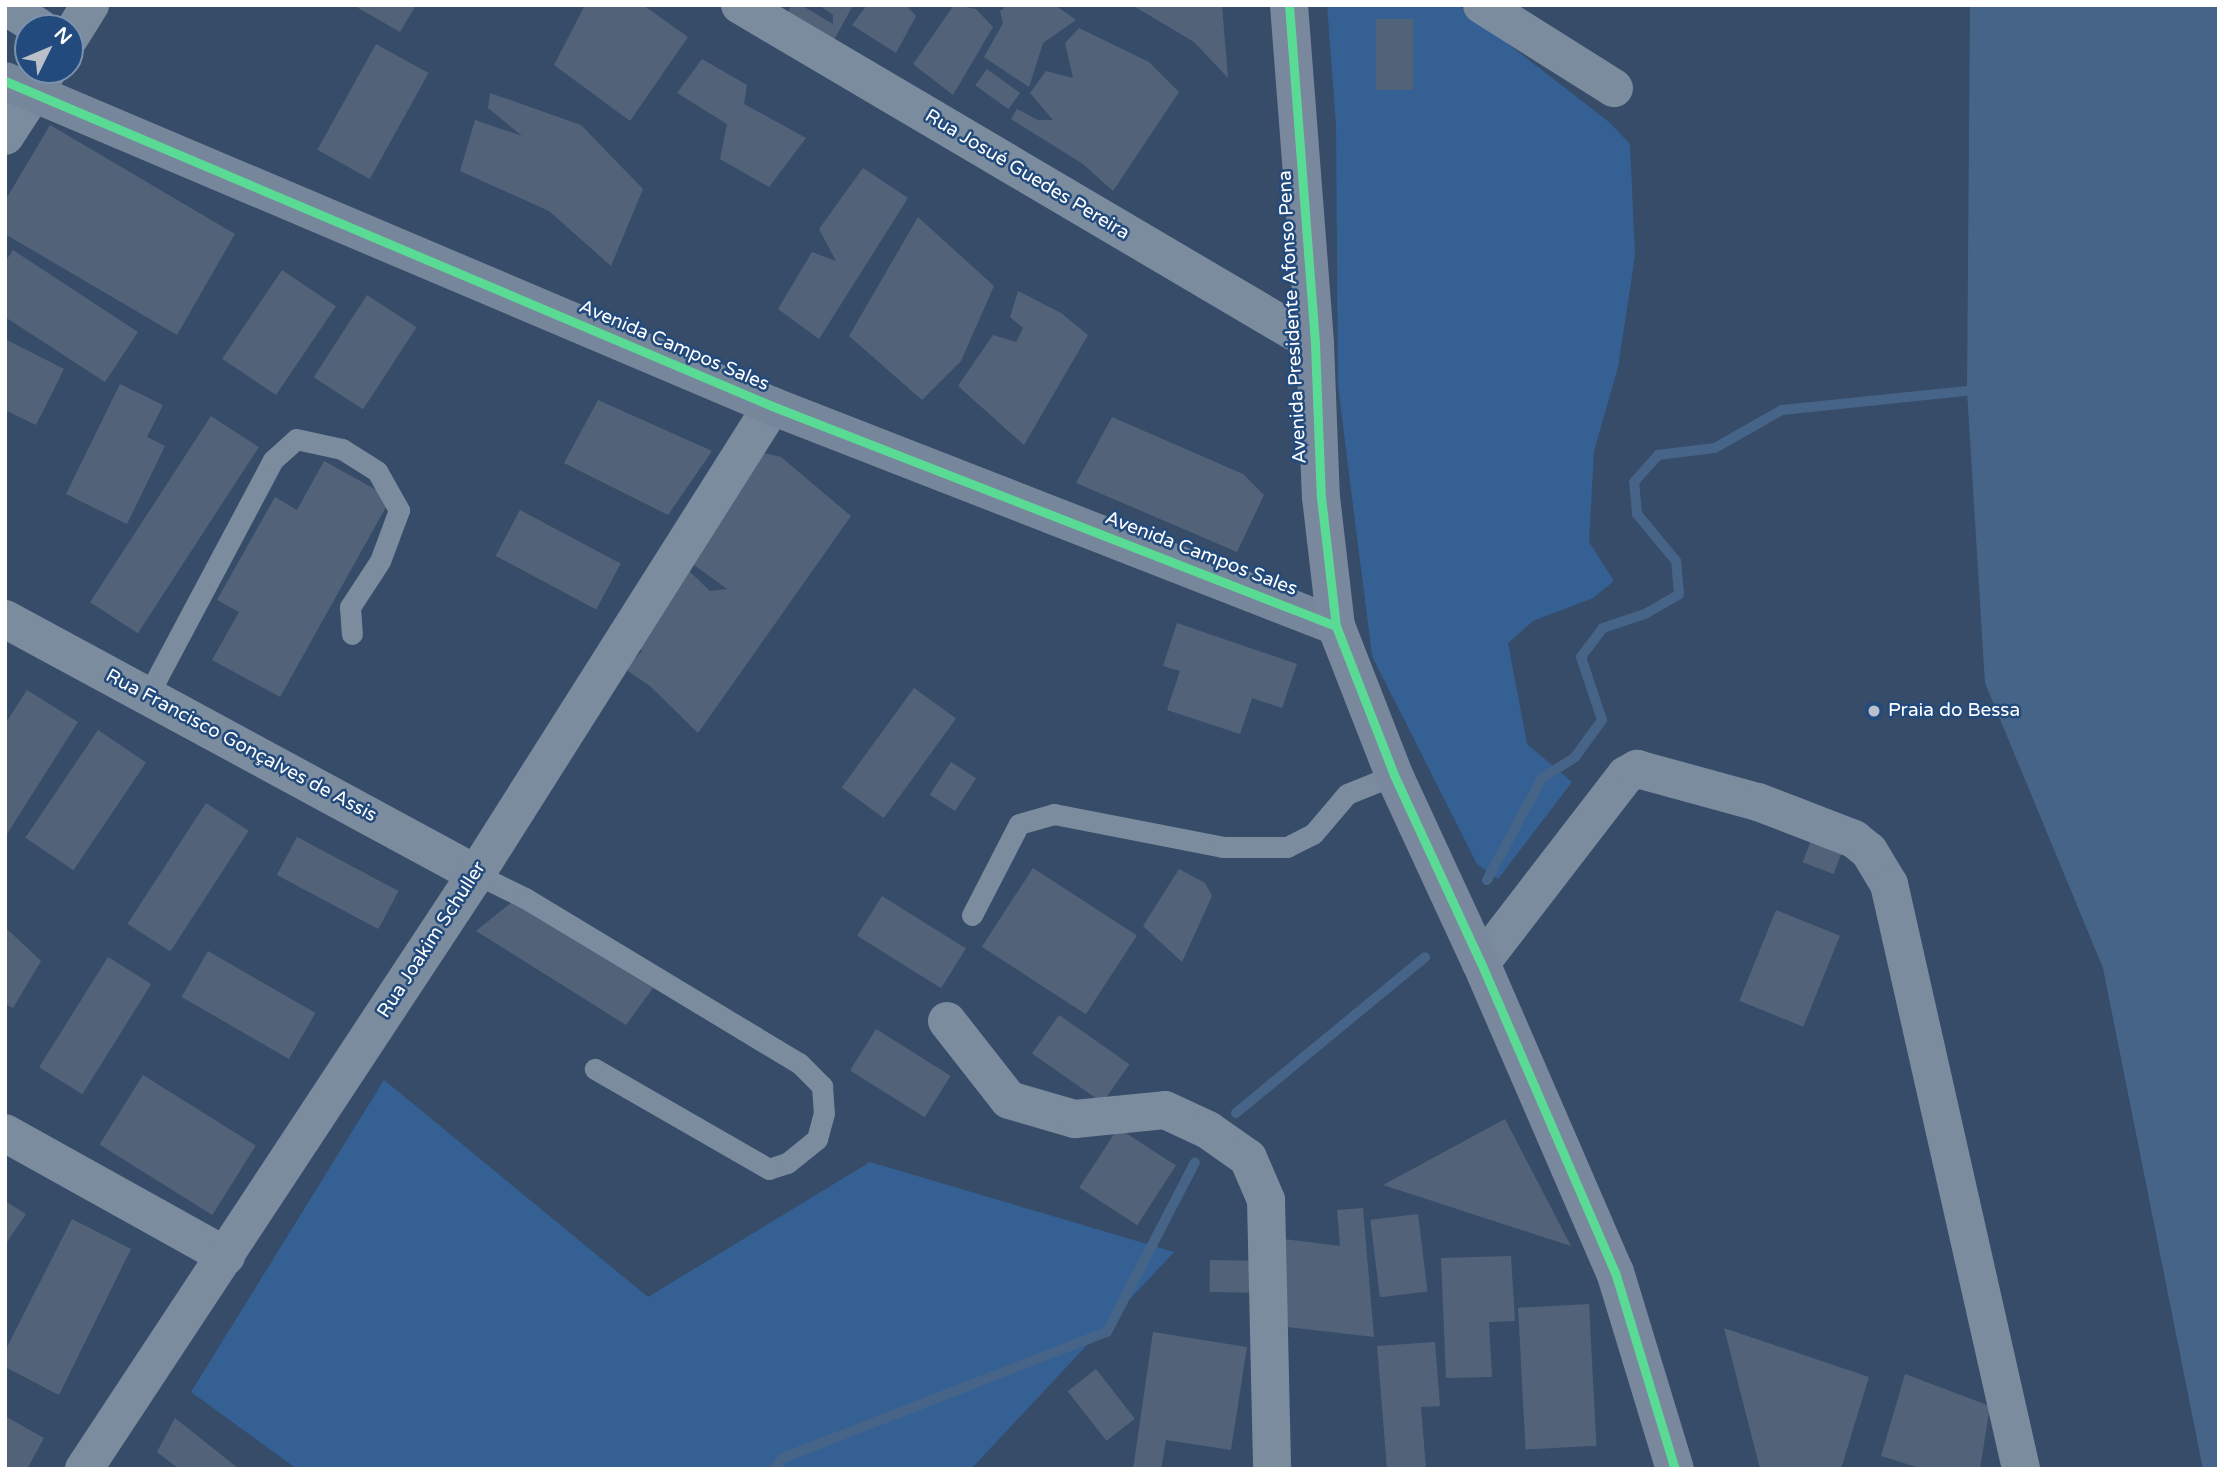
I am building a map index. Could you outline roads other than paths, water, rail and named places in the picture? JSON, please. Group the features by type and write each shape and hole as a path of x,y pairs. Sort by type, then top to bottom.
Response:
{"main road":[{"name":"Avenida Presidente Afonso Pena","path":"1289,5 1315,344 1321,496 1336,626 1394,775 1481,963 1615,1272 1675,1469"}],"street":[{"name":"Rua Josué Guedes Pereira","path":"740,5 1315,344"},
{"path":"1482,5 1614,88"},
{"path":"5,136 28,84"},
{"name":"Avenida Campos Sales","path":"36,84 772,406 1336,626"},
{"name":"Rua Joakim Schuller","path":"83,1469 476,874 772,406"},
{"name":"Rua Francisco Gonçalves de Assis","path":"5,619 476,874"},
{"path":"1481,963 1626,775 1637,769 1758,802 1854,839 1869,851 1889,884 2021,1469"},
{"path":"947,1021 1009,1100 1075,1119 1165,1110 1208,1130 1248,1158 1266,1200 1272,1469"},
{"path":"5,1133 226,1256"}],"lane":[{"path":"148,695 274,460 296,439 342,449 377,471 399,510 380,561 350,607 352,634"},
{"path":"971,915 1018,824 1054,814 1223,847 1287,847 1313,834 1347,794 1394,775"},
{"path":"476,874 525,898 799,1063 822,1086 824,1113 817,1139 787,1163 769,1169 595,1069"}],"waterway":[{"path":"1487,880 1542,778 1575,757 1602,720 1581,657 1603,628 1645,614 1679,594 1676,561 1637,514 1634,482 1658,455 1715,448 1782,410 1967,391"},
{"path":"1236,1113 1425,957"},
{"path":"774,1469 783,1458 1107,1332 1195,1162"}],"place":[{"name":"Praia do Bessa","path":"1874,711"}]}
